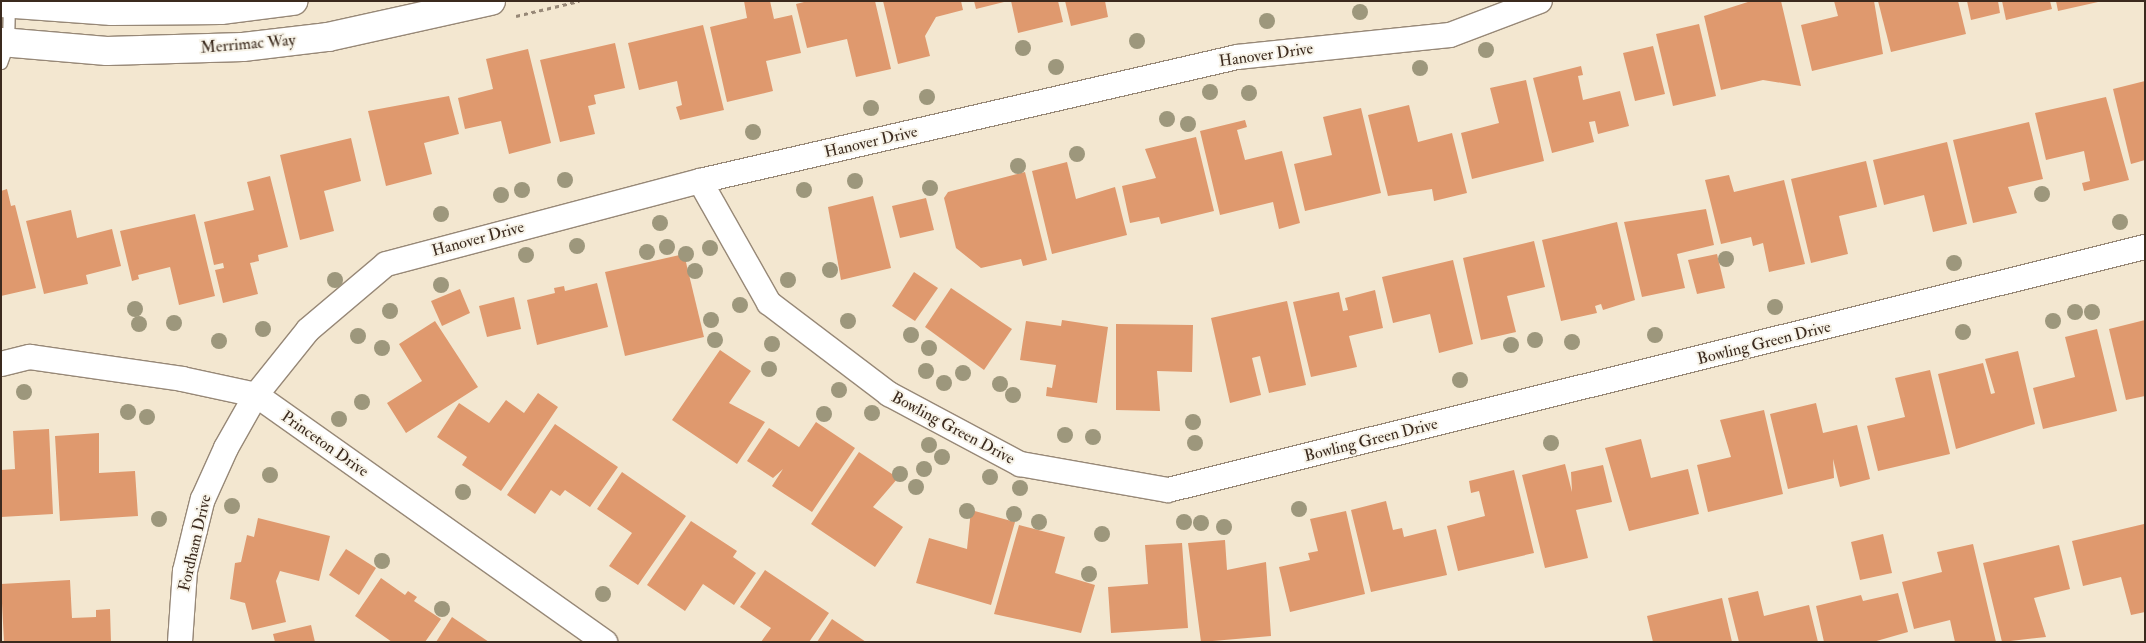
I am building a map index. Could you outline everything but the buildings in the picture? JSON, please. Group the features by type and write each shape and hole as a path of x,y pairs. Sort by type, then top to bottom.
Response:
{"street":[{"path":"6,3 112,11 221,10 293,1"},
{"name":"Merrimac Way","path":"4,50 107,51 243,47 328,36 491,1"},
{"name":"Hanover Drive","path":"256,395 308,330 386,264 700,181 1237,57 1450,35 1540,1"},
{"name":"Bowling Green Drive","path":"700,181 769,303 889,394 1020,464 1168,490 2145,247"},
{"name":"Princeton Drive","path":"1,364 30,357 182,379 256,395 605,642"},
{"name":"Fordham Drive","path":"180,642 185,571 202,498 256,395"}],"lane":[{"path":"4,50 6,3"}]}
